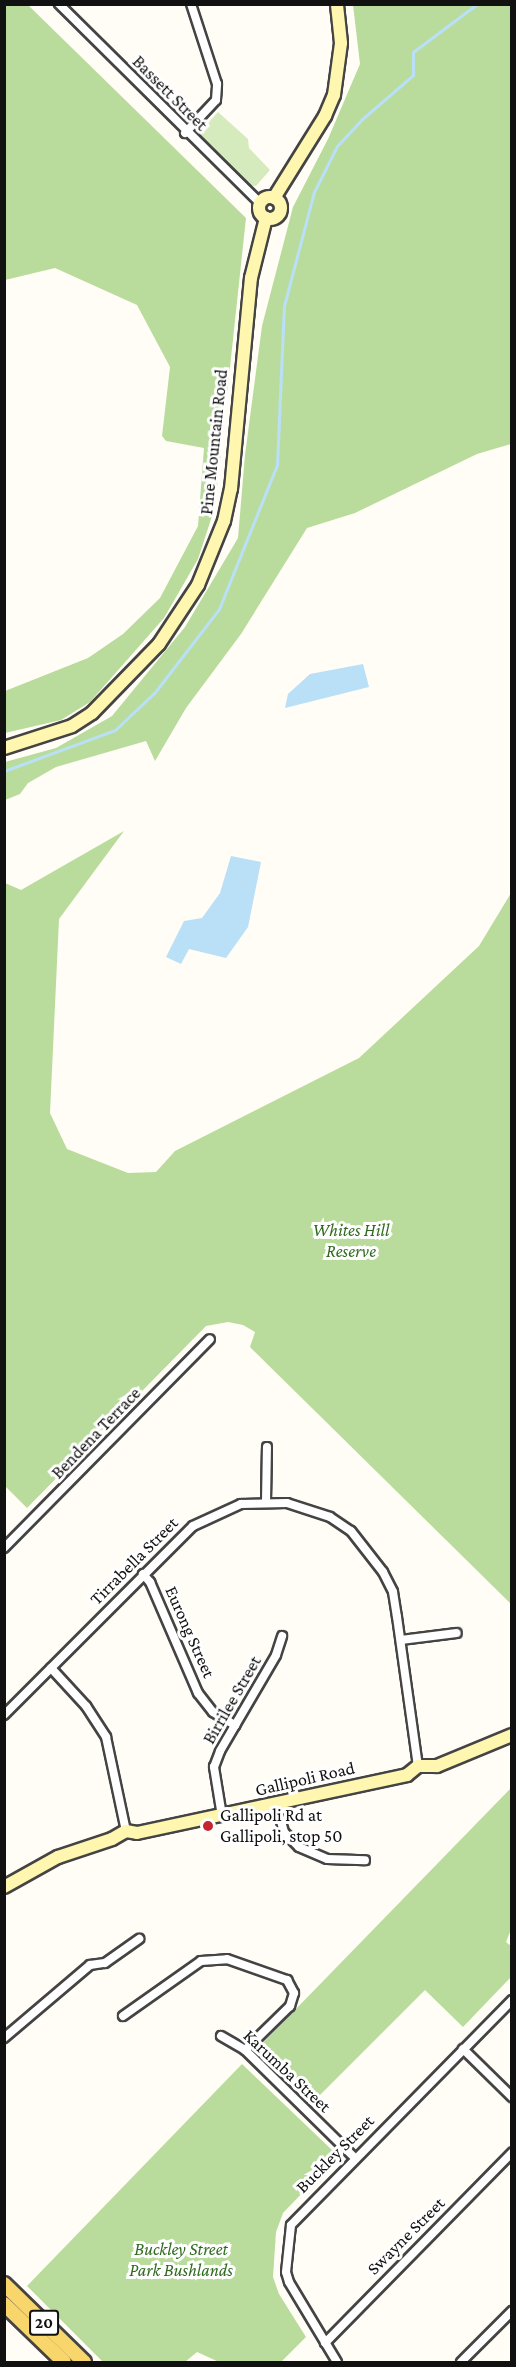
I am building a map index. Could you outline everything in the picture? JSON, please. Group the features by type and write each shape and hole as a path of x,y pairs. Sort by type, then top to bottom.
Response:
{"main road":[{"name":"20","path":"4,2284 84,2362"},
{"name":"20","path":"4,2304 64,2362"}],"street":[{"name":"Bassett Street","path":"59,4 185,133 260,203"},
{"path":"185,133 216,100 217,84 191,4"},
{"path":"274,198 326,116 334,95 341,43 337,4"},
{"path":"266,198 274,198 280,204 280,212 274,218 266,218 260,212 260,203 266,198"},
{"name":"Pine Mountain Road","path":"4,748 63,729 92,713 116,693 159,644 198,585 225,521 231,489 251,278 266,218"},
{"name":"Bendena Terrace","path":"4,1548 210,1340"},
{"path":"266,1502 267,1447"},
{"name":"Tirrabella Street","path":"4,1715 177,1539 207,1517 240,1504 287,1503 330,1517 367,1547 393,1592 418,1766"},
{"name":"Eurong Street","path":"142,1574 150,1582 198,1693 213,1712 235,1725"},
{"path":"401,1641 457,1633"},
{"name":"Birrilee Street","path":"222,1816 213,1780 214,1767 235,1725 276,1655 282,1636"},
{"path":"51,1668 86,1706 106,1737 126,1831"},
{"name":"Gallipoli Road","path":"4,1887 42,1864 126,1831 137,1833 222,1816 407,1774 418,1766 437,1766 512,1735"},
{"path":"276,1804 284,1832 299,1847 327,1859 365,1860"},
{"path":"4,2038 90,1965 105,1964 139,1939"},
{"path":"123,2016 201,1961 227,1959 287,1980 294,1993 290,2006 245,2050"},
{"name":"Buckley Street","path":"337,2362 286,2272 291,2225 512,2000"},
{"name":"Karumba Street","path":"222,2036 245,2050 355,2158"},
{"path":"463,2049 512,2097"},
{"name":"Swayne Street","path":"325,2343 512,2153"},
{"path":"461,2362 512,2312"}],"green space":[{"path":"4,5 28,5 246,218 215,507 198,559 164,618 90,702 61,720 5,733 5,691 88,658 123,634 160,598 198,526 204,448 166,441 162,436 170,367 137,305 55,268 5,280"},
{"path":"353,5 511,5 511,444 477,454 355,513 307,528 241,634 186,708 155,761 146,741 56,767 28,783 20,794 5,800 5,762 56,748 112,716 185,627 238,538 245,455 262,326 293,207 328,139 360,64"},
{"path":"218,112 248,139 249,148 270,170 256,186 248,185 198,134"},
{"name":"Whites Hill Reserve","path":"124,831 59,919 50,1113 67,1149 128,1173 156,1172 175,1151 359,1058 479,946 511,893 511,1604 250,1347 255,1332 243,1325 228,1322 206,1326 27,1508 5,1486 5,883 21,890"},
{"path":"511,1788 512,1927 506,1942 511,1946 511,1977 463,2027 425,1990 312,2103 256,2050"},
{"name":"Buckley Street Park Bushlands","path":"242,2064 333,2151 330,2164 283,2213 276,2232 273,2277 279,2294 306,2337 281,2362 219,2362 197,2352 185,2362 103,2362 27,2286"}],"water":[{"path":"363,664 369,687 285,708 288,694 310,674"},
{"path":"231,856 261,862 248,927 226,958 189,949 181,964 166,957 184,921 202,918 220,893"}],"waterway":[{"path":"4,771 115,730 155,692 219,609 277,465 284,306 314,192 337,146 361,120 413,75 413,52 477,4"}],"place":[{"name":"Gallipoli Rd at Gallipoli, stop 50","path":"208,1826"}]}
